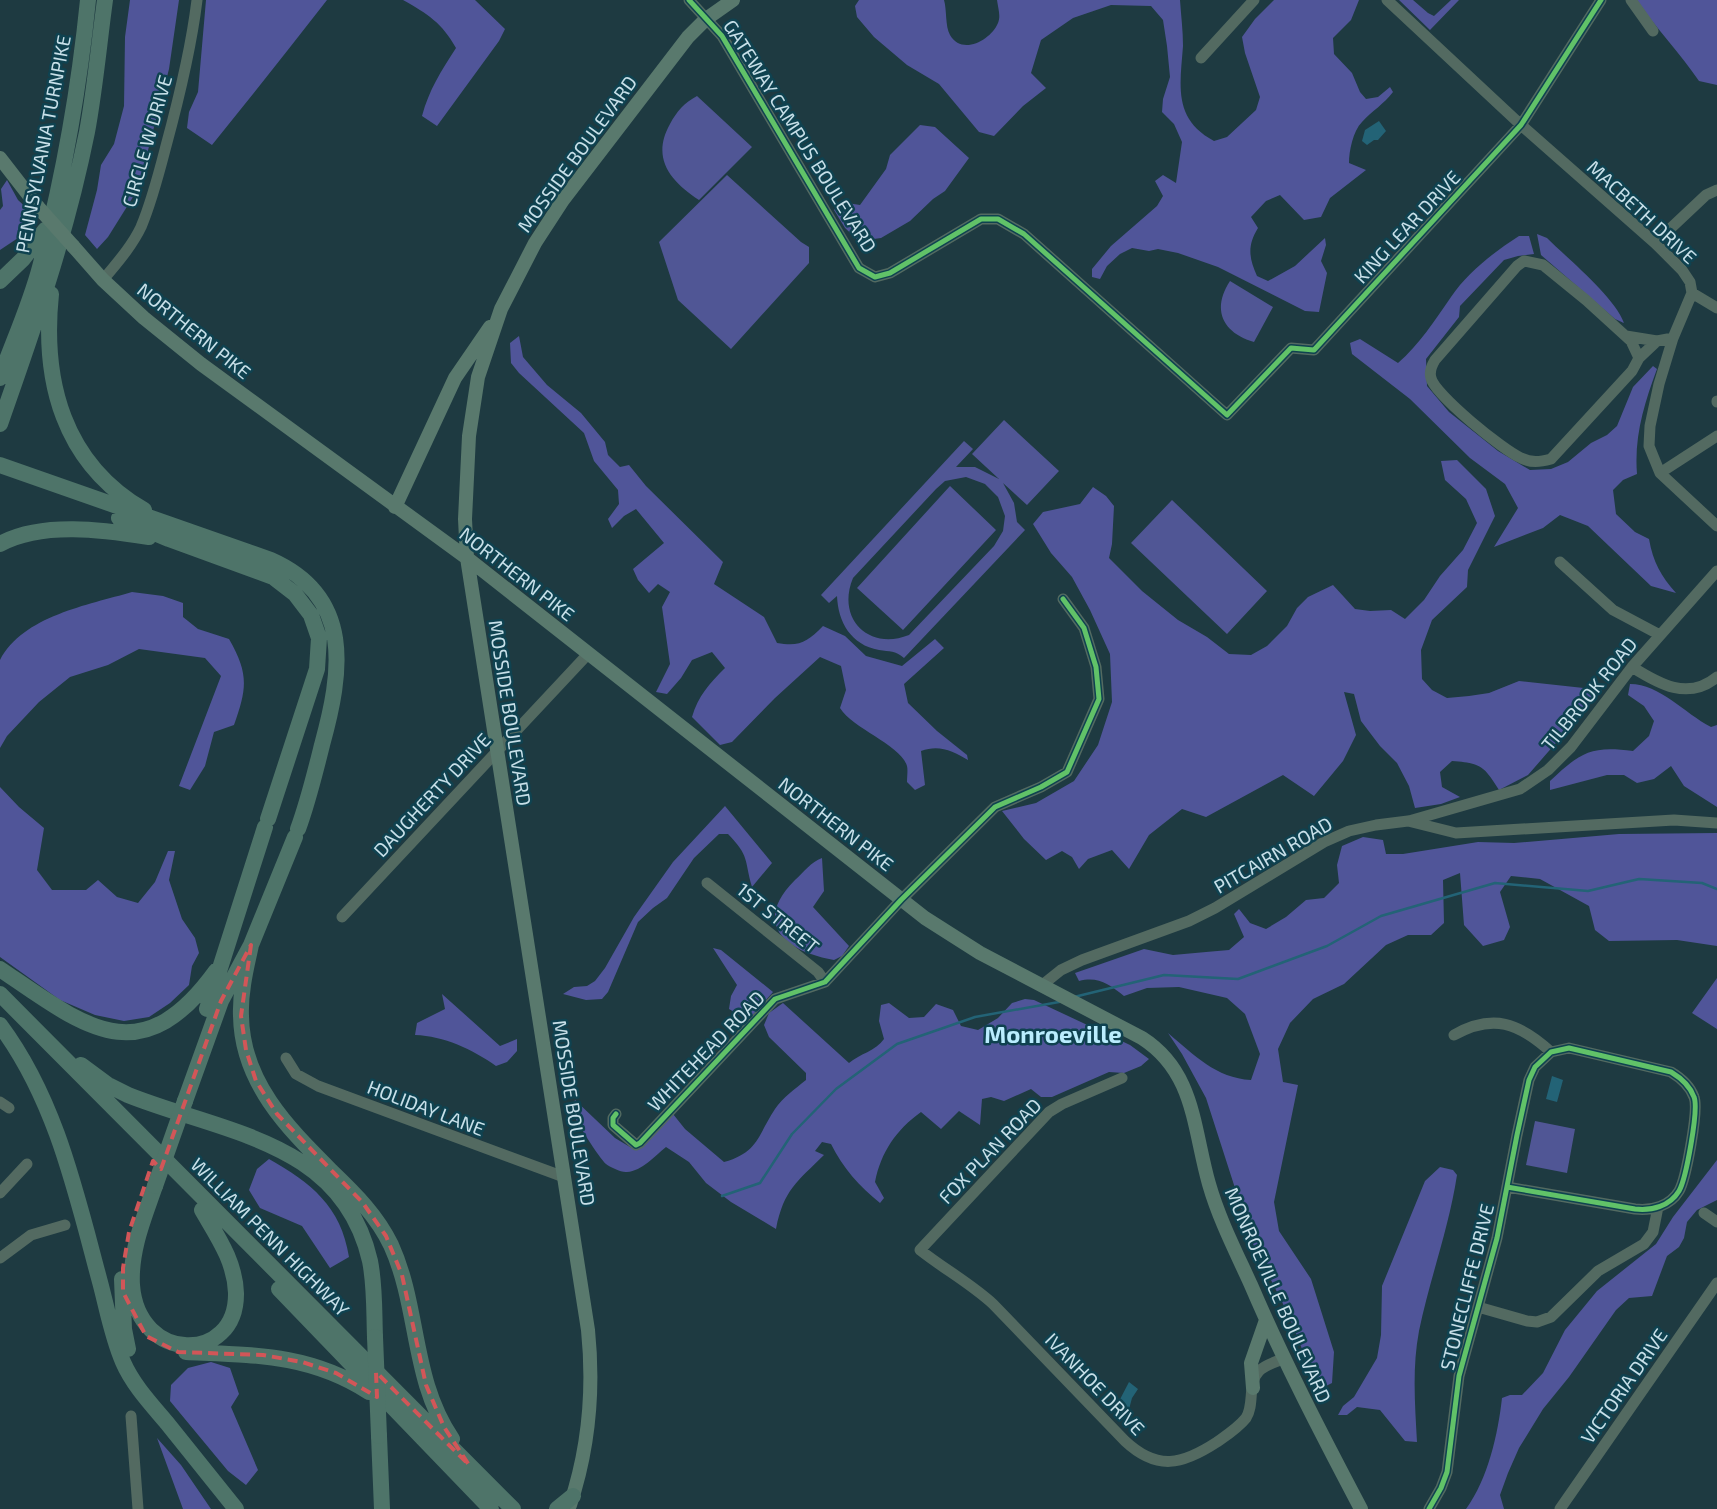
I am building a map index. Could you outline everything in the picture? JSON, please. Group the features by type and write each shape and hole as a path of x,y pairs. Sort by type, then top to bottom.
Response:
{"highway":[{"name":"PENNSYLVANIA TURNPIKE","path":"0,378 40,269 51,222 71,126 82,58 88,0"},
{"name":"PENNSYLVANIA TURNPIKE","path":"0,424 54,262 87,131 104,0"},
{"path":"0,280 23,259 51,222"},
{"path":"54,262 48,323 48,349 53,385 64,418 86,456 110,484 171,532"},
{"path":"0,465 171,532 273,577 301,600 315,622 320,645 317,669 181,1097 151,1183 126,1244 123,1292 127,1347 137,1373 159,1414"},
{"path":"0,473 107,512 280,564 305,583 319,599 329,617 338,653 336,684 310,794 251,945 221,1001 181,1097"},
{"path":"0,544 31,534 81,530 171,532"},
{"path":"251,945 241,1005 241,1028 256,1080 265,1097 300,1140 338,1192 355,1220 368,1252 373,1284 382,1509"},
{"path":"0,969 82,1022 104,1030 128,1031 153,1026 181,1011 201,990 223,961"},
{"path":"0,992 83,1066 108,1085 138,1100 254,1138 285,1151 316,1172 338,1192"},
{"name":"WILLIAM PENN HIGHWAY","path":"0,992 132,1128 513,1509"},
{"name":"WILLIAM PENN HIGHWAY","path":"0,1007 202,1210 491,1509"},
{"path":"0,1025 20,1055 40,1093 66,1156 120,1353 131,1377 236,1509"},
{"path":"300,1140 363,1203 386,1236 402,1275 426,1385 444,1427 470,1465"},
{"path":"151,1183 132,1268 134,1295 139,1313 151,1331 164,1340 179,1345 200,1344 216,1336 228,1322 236,1299 235,1279 230,1262 202,1210"},
{"path":"123,1292 139,1326 146,1336 161,1346 178,1352 263,1355 302,1362 346,1378 392,1408"},
{"path":"557,1509 572,1505"}],"main road":[{"path":"706,19 715,0"},
{"name":"MOSSIDE BOULEVARD","path":"572,1505 588,1427 591,1371 588,1330 467,558 465,519 469,436 478,377 501,309 535,242 563,200 666,64 706,19 733,0"},
{"name":"NORTHERN PIKE","path":"0,158 38,207 103,280 144,318 201,364 467,558 925,918 980,953 1041,986"},
{"path":"395,507 455,378 501,309"},
{"name":"MONROEVILLE BOULEVARD","path":"1041,986 1147,1041 1166,1056 1177,1070 1188,1099 1216,1204 1283,1359 1361,1509"},
{"path":"1253,1388 1251,1363 1266,1320"}],"street":[{"name":"CIRCLE W DRIVE","path":"103,280 125,253 141,227 155,187 181,91 193,34 196,0"},
{"path":"688,0 706,19"},
{"path":"1201,58 1254,0"},
{"name":"MACBETH DRIVE","path":"1387,0 1521,125 1655,243 1682,270 1690,282 1692,293 1672,338 1650,426 1650,446 1660,473 1717,526"},
{"name":"KING LEAR DRIVE","path":"1314,350 1521,125 1601,0"},
{"path":"1631,0 1653,30"},
{"name":"GATEWAY CAMPUS BOULEVARD","path":"706,19 722,36 859,268 875,277 890,273 981,219 998,219 1024,234 1227,416 1292,348 1314,350"},
{"path":"1655,243 1706,196 1717,190"},
{"path":"1639,358 1631,341 1626,336 1543,265 1524,261 1517,266 1435,360 1430,377 1433,384 1444,396 1495,442 1520,458 1540,462 1551,459 1632,371 1639,358 1657,341"},
{"path":"1692,293 1717,308"},
{"path":"1626,336 1657,341 1672,338"},
{"path":"1660,473 1717,436"},
{"path":"1560,562 1612,610 1660,635"},
{"name":"TILBROOK ROAD","path":"1408,821 1520,789 1548,770 1571,747 1632,668 1717,571"},
{"name":"WHITEHEAD ROAD","path":"616,1114 612,1125 636,1145 640,1143 775,998 825,982 902,900 995,808 1041,787 1067,772 1099,699 1096,667 1084,628 1063,599"},
{"name":"DAUGHERTY DRIVE","path":"342,917 588,654"},
{"path":"1632,668 1654,681 1677,689 1700,688 1717,677"},
{"name":"PITCAIRN ROAD","path":"1041,986 1061,970 1082,960 1189,921 1216,908 1324,842 1349,831 1408,821 1456,833 1674,820 1717,822"},
{"name":"1ST STREET","path":"707,883 818,972 825,982"},
{"path":"1454,1035 1477,1025 1501,1023 1525,1031 1551,1052 1559,1049 1580,1049 1671,1072 1688,1086 1696,1106 1682,1185 1674,1197 1658,1207 1653,1232 1644,1244 1598,1271 1552,1317 1537,1322 1527,1322 1478,1307"},
{"name":"STONECLIFFE DRIVE","path":"1429,1509 1441,1488 1447,1472 1459,1376 1497,1238 1529,1080 1539,1061 1551,1052"},
{"name":"HOLIDAY LANE","path":"286,1058 296,1074 318,1086 564,1177"},
{"name":"FOX PLAN ROAD","path":"920,1250 1049,1112 1062,1104 1122,1078"},
{"path":"0,1192 27,1164"},
{"name":"STONECLIFFE DRIVE","path":"1507,1187 1636,1209 1648,1210 1658,1207"},
{"path":"1704,1213 1717,1222"},
{"path":"0,1258 31,1235 65,1225"},
{"name":"IVANHOE DRIVE","path":"920,1250 989,1300 1125,1441 1138,1453 1159,1461 1177,1461 1200,1453 1232,1432 1245,1419 1251,1406 1253,1388 1259,1371 1283,1359"},
{"name":"VICTORIA DRIVE","path":"1560,1509 1717,1283"},
{"path":"131,1416 138,1509"}],"highlighted area":[{"path":"251,945 241,1016 246,1050 256,1081 277,1114 363,1203 386,1236 402,1275 426,1385 444,1427 469,1465 376,1372 377,1397 336,1373 302,1362 263,1355 178,1352 146,1336 123,1292 123,1268 129,1232 153,1161 161,1169 221,1001"}],"shaded area":[{"path":"130,0 179,0 169,69 138,189 108,237 97,249 85,235 97,190 101,165 114,144 124,106 125,37"},
{"path":"206,0 327,0 212,145 187,128 189,112 198,92"},
{"path":"403,0 475,0 505,29 499,41 437,126 422,116 436,81 456,48 451,39 434,20"},
{"path":"859,0 944,0 947,27 950,35 955,41 969,45 983,40 998,23 997,0 1180,0 1183,40 1182,100 1185,112 1191,122 1214,141 1227,137 1256,110 1260,97 1245,53 1242,37 1255,19 1274,0 1359,0 1351,20 1333,38 1334,54 1352,73 1360,92 1366,99 1378,97 1390,87 1393,92 1362,122 1354,136 1349,163 1366,170 1330,198 1321,217 1304,220 1280,195 1266,201 1251,217 1258,228 1254,234 1251,246 1252,263 1257,276 1268,281 1295,266 1325,238 1326,245 1321,261 1327,273 1319,312 1305,311 1218,267 1178,253 1158,249 1149,251 1132,248 1120,254 1107,266 1100,279 1092,277 1092,269 1111,246 1157,206 1163,196 1155,181 1163,175 1176,183 1182,142 1174,124 1162,112 1163,99 1170,77 1167,46 1163,20 1151,6 1111,5 1073,18 1041,40 1031,73 1046,88 1023,106 994,136 979,132 939,84 907,65 874,37 857,17 855,6"},
{"path":"1399,0 1413,0 1434,16 1451,0 1459,0 1430,30"},
{"path":"1636,0 1717,0 1717,85 1699,81"},
{"path":"697,96 752,147 699,200 672,177 666,168 662,148 665,136 675,115"},
{"path":"1379,121 1386,131 1378,140 1374,140 1367,145 1362,141 1365,130"},
{"path":"920,125 935,127 969,158 945,191 933,199 910,221 881,238 859,241 845,228 834,210 841,202 860,205 886,169 890,155"},
{"path":"727,175 801,242 809,247 809,263 731,349 678,300 659,242"},
{"path":"7,180 18,200 34,215 33,228 0,250 0,210 3,206 1,189"},
{"path":"1537,234 1547,238 1590,278 1611,301 1624,323 1615,319 1541,255"},
{"path":"1519,236 1529,236 1534,254 1504,260 1460,306 1459,317 1426,359 1427,386 1449,412 1498,451 1530,470 1551,469 1568,462 1591,443 1607,435 1617,426 1633,387 1653,366 1657,369 1641,421 1636,460 1637,474 1623,480 1613,490 1616,514 1635,532 1649,539 1658,568 1676,593 1651,586 1588,526 1560,515 1543,528 1494,547 1518,508 1505,484 1470,458 1410,399 1352,354 1350,343 1360,339 1398,363 1420,340 1465,279 1491,256"},
{"path":"1230,281 1273,307 1254,342 1234,333 1223,319 1221,302"},
{"path":"519,336 523,357 547,385 581,413 605,442 608,455 620,467 629,465 646,486 723,562 714,584 764,617 777,643 797,644 803,642 823,626 845,636 866,656 902,666 935,639 944,648 904,684 908,703 937,731 967,755 968,760 940,748 921,751 925,785 915,790 907,782 907,766 903,758 887,744 846,716 840,708 846,690 841,666 820,657 775,698 732,742 720,745 692,717 697,703 705,691 725,668 712,652 692,660 681,678 667,694 656,692 670,664 662,607 670,592 658,584 649,593 638,580 633,569 664,543 636,509 624,516 612,528 608,519 619,504 618,490 594,461 584,433 519,373 511,363 510,343"},
{"path":"1004,420 1059,471 1027,505 1003,483 1014,503 1017,522 1025,530 904,658 895,652 879,650 861,643 854,638 843,623 837,596 829,603 821,595 964,441 973,449 956,467 975,467 999,479 972,454","holes":["966,477 985,484 998,497 1005,516 1003,531 994,546 909,635 894,639 881,639 869,635 860,628 853,618 849,606 849,593 853,578 945,481"]},
{"path":"1457,460 1486,489 1495,516 1468,570 1467,587 1432,620 1421,650 1422,679 1432,690 1447,698 1489,693 1519,681 1602,690 1528,775 1499,790 1481,767 1452,761 1440,772 1442,787 1460,797 1441,804 1415,808 1409,786 1397,763 1380,746 1361,721 1354,694 1344,692 1356,735 1343,761 1314,796 1283,775 1206,817 1182,809 1149,835 1129,869 1112,850 1088,859 1079,869 1072,857 1062,851 1046,860 1024,839 1002,811 1036,803 1074,781 1098,745 1112,702 1110,654 1090,610 1072,577 1051,553 1033,524 1043,512 1080,504 1093,487 1106,496 1114,506 1112,544 1109,558 1142,591 1178,620 1207,637 1229,654 1251,655 1267,646 1287,626 1297,608 1308,597 1333,585 1355,609 1370,611 1391,610 1405,619 1424,600 1440,576 1463,550 1477,523 1466,499 1445,480 1441,461"},
{"path":"950,486 996,530 903,630 857,588"},
{"path":"1172,500 1267,591 1227,634 1131,543"},
{"path":"132,592 163,596 183,603 183,617 198,629 229,639 243,672 242,701 234,725 214,732 205,766 190,790 179,786 221,676 205,658 139,649 108,665 70,677 39,702 7,736 0,748 0,660 10,645 24,633 58,614"},
{"path":"1630,684 1652,689 1672,700 1711,727 1717,725 1717,807 1684,786 1671,766 1654,779 1637,783 1624,775 1607,775 1550,790 1550,781 1587,753 1606,749 1633,751 1649,736 1654,721 1644,706 1628,695"},
{"path":"0,787 19,807 44,828 37,870 52,890 86,890 98,880 117,897 138,903 155,882 168,851 175,851 169,880 182,919 195,938 199,953 192,966 189,985 170,1003 149,1017 124,1021 95,1015 60,1000 0,957"},
{"path":"725,806 772,863 752,887 745,859 740,848 728,834 719,834 694,858 667,898 638,922 608,992 602,999 586,1000 563,994 574,987 587,986 595,981 605,968 634,917 673,862"},
{"path":"1717,833 1717,946 1677,940 1609,941 1595,930 1589,906 1540,879 1511,876 1500,892 1510,927 1504,940 1483,946 1464,925 1460,873 1443,880 1444,923 1431,935 1408,935 1386,945 1344,984 1313,999 1290,1023 1278,1049 1283,1082 1298,1085 1274,1202 1279,1231 1311,1279 1334,1352 1332,1383 1324,1387 1313,1377 1289,1316 1253,1244 1206,1098 1168,1033 1196,1057 1216,1070 1227,1075 1251,1080 1260,1054 1245,1014 1227,998 1179,987 1147,988 1124,996 1098,980 1079,981 1075,973 1144,949 1173,955 1229,950 1244,937 1234,914 1239,909 1250,923 1266,929 1286,917 1306,900 1324,898 1339,883 1337,865 1342,846 1363,837 1383,840 1386,854 1403,854 1478,842 1514,843 1619,834"},
{"path":"822,858 824,891 813,907 849,946 842,956 834,960 801,950 789,943 780,934 775,923 776,910 782,896 795,880 814,862"},
{"path":"713,948 721,950 773,992 752,1016 746,1019 729,1009 731,996 737,985"},
{"path":"1717,978 1717,1029 1692,1013"},
{"path":"442,994 500,1046 517,1039 517,1051 507,1062 496,1066 457,1044 437,1038 415,1035 417,1023 445,1009"},
{"path":"1025,999 1034,1000 1130,1045 1149,1059 1141,1066 1124,1073 1109,1072 1052,1097 1041,1097 1031,1089 1004,1101 991,1097 982,1099 980,1125 959,1111 941,1129 921,1112 897,1134 881,1161 875,1182 884,1198 880,1203 852,1176 831,1144 822,1142 815,1151 824,1155 793,1187 783,1204 776,1229 731,1202 706,1183 689,1162 666,1147 648,1162 633,1171 622,1172 610,1167 593,1147 573,1112 575,1100 615,1138 635,1150 673,1114 685,1129 724,1162 736,1158 751,1148 778,1105 789,1093 806,1080 806,1073 769,1037 764,1025 769,1013 783,1003 849,1063 877,1047 884,1039 879,1021 881,1005 889,1003 909,1018 924,1017 936,1004 953,1010 961,1026 978,1030 998,1018 1012,1003"},
{"path":"1552,1076 1563,1080 1557,1102 1546,1099"},
{"path":"1535,1121 1575,1129 1567,1173 1526,1165"},
{"path":"269,1159 298,1177 322,1198 339,1224 349,1257 330,1268 302,1226 260,1208 249,1190 257,1169"},
{"path":"1717,1160 1717,1200 1697,1210 1687,1222 1684,1238 1679,1247 1667,1256 1652,1296 1629,1298 1616,1310 1569,1377 1543,1409 1519,1448 1508,1473 1500,1495 1504,1509 1466,1509 1474,1497 1491,1456 1502,1398 1510,1395 1522,1395 1543,1373 1565,1330 1597,1291 1656,1244 1673,1217"},
{"path":"1440,1167 1453,1170 1457,1175 1454,1195 1419,1331 1415,1359 1417,1442 1405,1441 1380,1410 1357,1407 1347,1415 1338,1415 1343,1406 1354,1397 1377,1358 1381,1335 1382,1286 1425,1181"},
{"path":"211,1362 230,1368 239,1394 231,1407 258,1470 246,1485 228,1471 170,1401 171,1385 188,1368"},
{"path":"1129,1382 1138,1389 1132,1398 1128,1413 1116,1407"},
{"path":"157,1438 181,1465 211,1509 183,1509"}],"waterway":[{"path":"1074,997 1164,975 1238,979 1327,946 1381,916 1495,883 1588,891 1639,879 1702,883 1717,889"},
{"path":"722,1196 760,1183 792,1134 836,1089 897,1044 975,1017 1059,1002"}],"cycle path":[{"path":"689,0 722,36 859,268 875,277 890,273 981,219 998,219 1024,234 1227,415 1291,348 1314,350 1521,125 1601,0"},
{"path":"616,1114 613,1118 613,1125 636,1145 640,1143 775,999 825,982 901,900 995,807 1041,787 1067,772 1099,699 1096,667 1084,628 1063,599"},
{"path":"1429,1509 1441,1488 1447,1472 1459,1376 1497,1238 1517,1135 1529,1080 1535,1067 1551,1052 1569,1048 1671,1072 1690,1089 1694,1097 1695,1115 1685,1173 1679,1191 1666,1204 1648,1209 1635,1209 1507,1187"}],"district":[{"name":"Monroeville","path":"1053,1035"}]}
